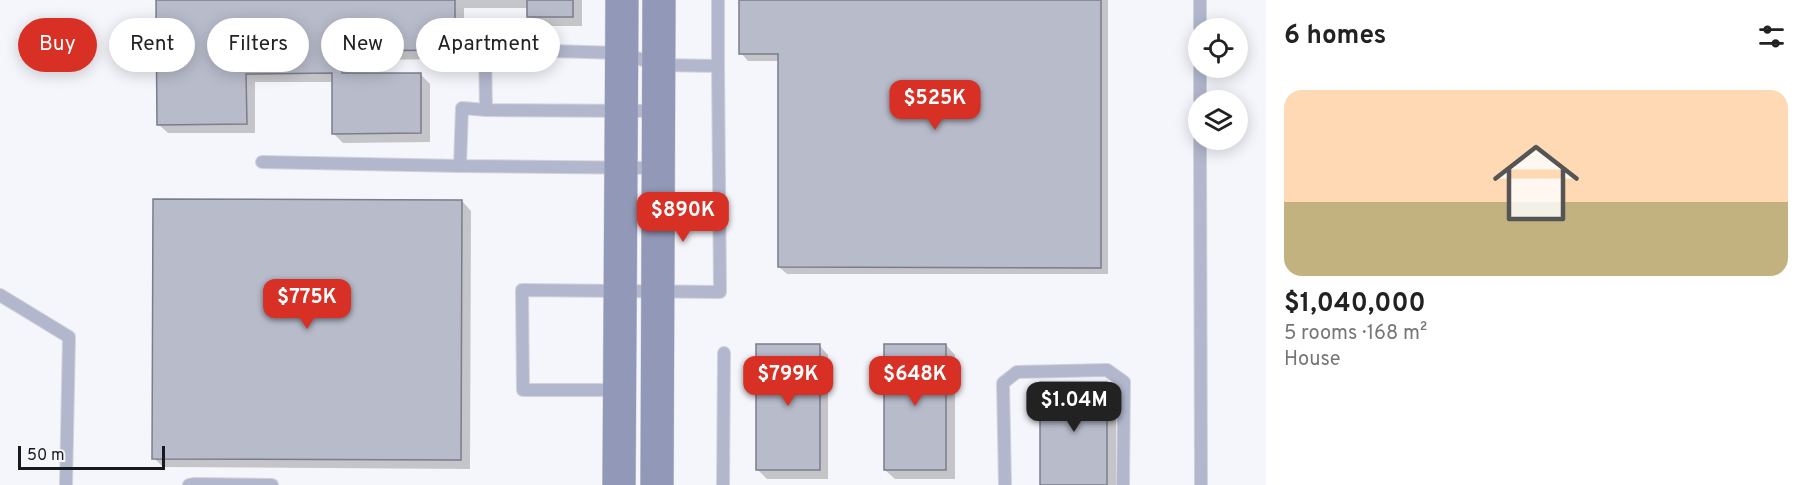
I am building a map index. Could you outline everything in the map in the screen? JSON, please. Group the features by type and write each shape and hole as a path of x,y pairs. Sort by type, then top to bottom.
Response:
{"main road":[{"path":"619,485 622,0"},
{"path":"657,485 659,0"}],"lane":[{"path":"620,390 523,390 522,290 720,292 718,0"},
{"path":"1200,0 1200,18"},
{"path":"486,110 485,49 621,53 659,65 717,66"},
{"path":"460,166 462,108 658,111"},
{"path":"1200,150 1201,485"},
{"path":"262,162 658,168"},
{"path":"0,295 69,338 66,485"},
{"path":"723,485 724,353"},
{"path":"1005,485 1003,383 1017,372 1107,370 1124,382 1123,485"},
{"path":"189,485 272,485"}],"building":[{"path":"156,0 455,0 455,18 416,18 416,50 404,50 404,18 321,18 321,72 421,73 421,133 332,134 332,73 246,74 247,124 157,125 157,72 195,72 195,18 156,18"},
{"path":"527,0 573,0 573,17 527,17"},
{"path":"739,0 1101,0 1101,268 778,267 778,54 739,54"},
{"path":"153,199 462,200 461,460 152,459"},
{"path":"756,344 820,344 820,470 756,470"},
{"path":"884,344 946,344 946,470 884,470"},
{"path":"1040,382 1107,382 1107,485 1040,485"}]}
